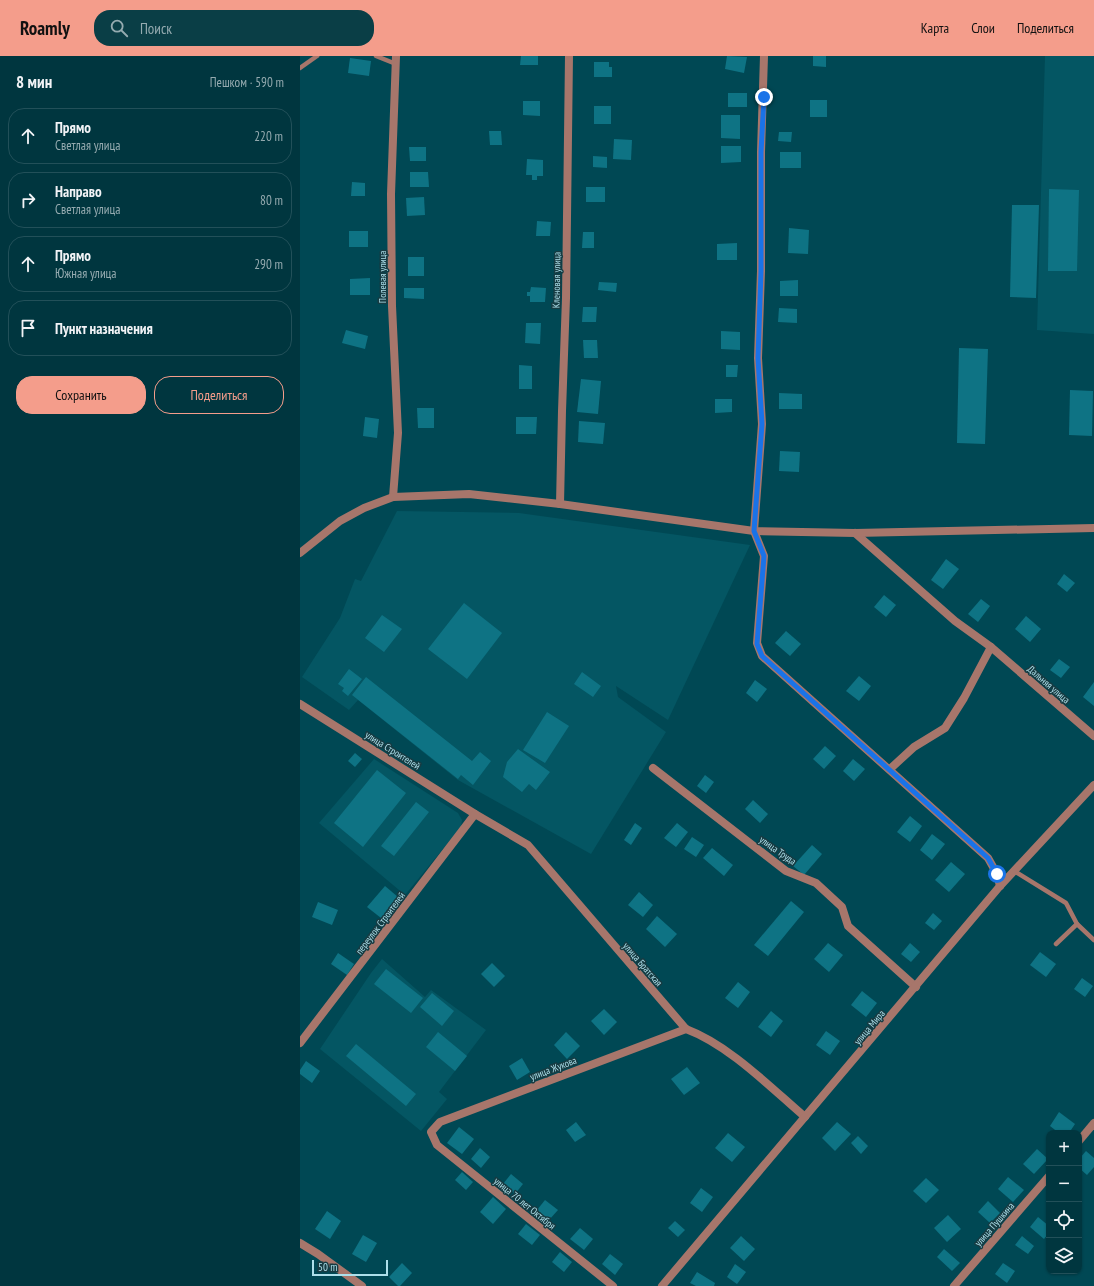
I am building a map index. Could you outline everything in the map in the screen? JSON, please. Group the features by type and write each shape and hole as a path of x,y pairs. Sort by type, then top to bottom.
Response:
{"street":[{"name":"Кленовая улица","path":"560,504 566,298 569,56"},
{"path":"764,56 761,152 761,271 758,358 762,424 754,531 764,556 757,644 762,656 988,858 997,874 1000,886"},
{"name":"Полевая улица","path":"393,497 398,433 392,306 391,194 396,60"},
{"path":"300,552 340,521 364,508 393,497 469,494 560,504 754,531 855,533 1094,528"},
{"name":"Дальняя улица","path":"855,533 955,621 991,647 1094,736"},
{"path":"890,769 914,747 945,728 964,698 991,647"},
{"name":"улица Строителей","path":"300,704 475,814"},
{"name":"улица Труда","path":"653,768 786,871 816,883 842,907 848,926 916,987"},
{"name":"улица Мира","path":"662,1286 1000,886 1094,785"},
{"name":"улица Братская","path":"475,814 528,845 686,1029 700,1034 718,1045 805,1117"},
{"name":"переулок Строителей","path":"300,1043 475,814"},
{"name":"улица Жукова","path":"431,1132 440,1122 686,1029"},
{"path":"1082,1137 1094,1123"},
{"name":"улица 70 лет Октября","path":"431,1132 437,1146 613,1286"},
{"name":"улица Пушкина","path":"954,1286 1046,1179"},
{"path":"300,1243 318,1254 362,1286"}],"lane":[{"path":"300,68 318,56"},
{"path":"376,56 396,60"},
{"path":"1014,871 1066,903 1077,924 1094,940"},
{"path":"1056,944 1077,924"}],"shaded area":[{"path":"1045,56 1094,56 1094,334 1037,330"},
{"path":"397,511 519,513 750,545 668,720 616,686 618,697 666,732 591,854 458,780 358,700 349,710 302,677 340,618 355,579 361,581"},
{"path":"374,759 458,813 462,820 461,827 405,895 319,823"},
{"path":"382,959 425,997 431,990 486,1030 439,1092 447,1099 421,1131 320,1049"}],"building":[{"path":"521,56 538,56 538,65 520,65"},
{"path":"727,56 747,57 744,73 725,69"},
{"path":"813,56 826,56 826,67 813,66"},
{"path":"350,58 371,61 369,76 348,73"},
{"path":"594,62 609,62 609,67 612,67 612,77 594,77"},
{"path":"728,93 747,93 747,107 728,107"},
{"path":"810,100 827,100 827,117 810,117"},
{"path":"523,101 540,101 540,116 523,115"},
{"path":"594,106 611,106 611,124 594,124"},
{"path":"721,115 740,115 740,139 721,138"},
{"path":"489,131 501,131 502,145 490,145"},
{"path":"779,132 792,132 791,142 778,141"},
{"path":"614,139 632,140 631,160 613,159"},
{"path":"721,146 741,146 741,162 721,163"},
{"path":"409,147 426,147 426,161 410,161"},
{"path":"780,152 801,152 801,168 780,168"},
{"path":"593,156 607,157 607,168 593,167"},
{"path":"527,159 543,160 543,176 537,176 537,180 532,180 532,175 526,175"},
{"path":"410,172 428,172 429,187 410,187"},
{"path":"352,182 365,183 365,196 351,196"},
{"path":"586,187 605,187 605,202 586,202"},
{"path":"1049,189 1079,190 1077,271 1048,271"},
{"path":"424,197 425,215 407,216 406,198"},
{"path":"1012,205 1039,205 1036,298 1010,297"},
{"path":"537,221 551,222 550,236 536,236"},
{"path":"789,228 809,230 808,254 788,253"},
{"path":"349,231 368,231 368,247 349,247"},
{"path":"583,232 594,232 594,248 582,248"},
{"path":"737,243 737,260 717,260 717,244"},
{"path":"408,257 424,257 424,276 408,276"},
{"path":"370,278 370,295 350,295 350,279"},
{"path":"798,280 798,296 780,296 780,281"},
{"path":"599,282 617,283 616,292 598,290"},
{"path":"531,287 546,288 545,302 530,302 530,296 527,296 527,292 530,292"},
{"path":"404,288 424,288 424,299 404,298"},
{"path":"583,307 597,307 596,322 582,322"},
{"path":"779,308 797,309 797,323 778,322"},
{"path":"526,323 541,323 540,344 525,343"},
{"path":"346,330 368,336 365,349 342,343"},
{"path":"721,331 740,332 740,350 721,349"},
{"path":"583,340 597,340 598,358 584,358"},
{"path":"959,348 988,349 985,444 957,443"},
{"path":"519,365 532,366 532,389 519,389"},
{"path":"726,365 738,365 737,377 726,377"},
{"path":"581,379 601,381 598,414 577,412"},
{"path":"1070,390 1093,391 1092,436 1069,435"},
{"path":"779,393 802,394 802,409 779,409"},
{"path":"715,399 732,399 732,412 715,413"},
{"path":"417,408 434,408 434,428 418,428"},
{"path":"365,417 379,419 377,438 363,436"},
{"path":"516,417 537,417 536,434 516,434"},
{"path":"579,421 605,423 603,444 578,442"},
{"path":"780,451 800,452 799,472 779,471"},
{"path":"946,559 959,569 943,589 931,580"},
{"path":"1064,574 1075,583 1067,592 1057,584"},
{"path":"884,595 896,605 886,617 874,607"},
{"path":"981,599 990,606 978,622 968,614"},
{"path":"464,603 502,633 467,679 428,649"},
{"path":"382,615 402,629 384,652 365,638"},
{"path":"1026,616 1041,629 1030,642 1015,629"},
{"path":"786,631 801,644 790,656 775,643"},
{"path":"1059,659 1070,667 1061,678 1050,670"},
{"path":"349,669 362,679 348,696 342,691 344,688 338,684"},
{"path":"582,672 601,686 593,697 574,684"},
{"path":"859,676 871,686 859,701 846,691"},
{"path":"366,677 472,761 480,752 491,761 473,785 461,775 458,779 352,695"},
{"path":"755,680 767,689 757,702 746,693"},
{"path":"1094,682 1094,706 1083,697"},
{"path":"547,712 569,726 545,763 523,750"},
{"path":"825,746 836,756 824,769 813,759"},
{"path":"518,749 550,772 536,790 529,784 522,792 503,777 507,762"},
{"path":"355,753 362,759 355,767 348,761"},
{"path":"853,759 865,769 854,781 843,771"},
{"path":"377,770 406,793 363,847 334,823"},
{"path":"705,775 714,782 706,793 697,786"},
{"path":"753,800 768,814 760,823 745,809"},
{"path":"416,802 429,812 394,856 381,846"},
{"path":"910,816 922,826 910,842 897,832"},
{"path":"635,823 642,828 631,845 624,840"},
{"path":"677,823 688,832 676,847 664,838"},
{"path":"932,834 945,844 932,860 920,850"},
{"path":"692,837 704,845 696,857 684,849"},
{"path":"812,845 822,854 804,875 793,866"},
{"path":"712,848 733,865 724,876 703,858"},
{"path":"951,862 965,874 949,892 935,880"},
{"path":"385,886 398,897 381,918 367,907"},
{"path":"639,892 653,905 643,917 628,905"},
{"path":"791,901 804,912 768,956 754,945"},
{"path":"318,902 338,910 332,925 312,917"},
{"path":"933,913 942,921 934,930 925,923"},
{"path":"657,916 677,934 665,947 646,929"},
{"path":"828,943 843,955 829,972 814,959"},
{"path":"910,943 920,952 911,962 901,954"},
{"path":"1040,952 1056,964 1046,977 1030,965"},
{"path":"338,953 354,964 347,975 331,964"},
{"path":"492,963 505,976 494,987 481,974"},
{"path":"386,969 423,998 411,1013 374,984"},
{"path":"1082,978 1093,986 1085,997 1074,989"},
{"path":"738,982 750,992 738,1008 725,998"},
{"path":"862,991 877,1003 866,1017 851,1005"},
{"path":"432,993 454,1011 442,1026 420,1007"},
{"path":"604,1009 617,1022 604,1035 591,1021"},
{"path":"771,1011 783,1021 771,1037 758,1027"},
{"path":"826,1031 840,1041 830,1055 816,1045"},
{"path":"438,1032 467,1056 455,1071 426,1047"},
{"path":"566,1032 580,1046 567,1059 554,1045"},
{"path":"356,1044 416,1094 406,1106 346,1056"},
{"path":"522,1058 530,1072 517,1080 509,1066"},
{"path":"306,1061 320,1071 312,1083 300,1074 300,1070"},
{"path":"687,1067 700,1083 684,1095 671,1079"},
{"path":"1059,1112 1075,1124 1071,1130 1055,1130 1050,1126"},
{"path":"576,1122 586,1135 575,1142 566,1130"},
{"path":"837,1122 851,1134 835,1151 822,1138"},
{"path":"459,1127 474,1139 462,1154 447,1143"},
{"path":"728,1133 745,1147 732,1162 715,1148"},
{"path":"858,1136 868,1146 861,1154 851,1143"},
{"path":"480,1148 490,1157 481,1168 471,1159"},
{"path":"1037,1149 1046,1157 1046,1161 1034,1174 1023,1164"},
{"path":"1086,1151 1094,1158 1094,1167 1087,1175 1082,1171 1082,1156"},
{"path":"462,1172 473,1182 466,1190 455,1180"},
{"path":"511,1174 523,1184 515,1194 503,1184"},
{"path":"1008,1177 1024,1190 1013,1202 998,1189"},
{"path":"926,1178 939,1190 926,1203 913,1191"},
{"path":"701,1188 713,1197 702,1212 690,1203"},
{"path":"493,1197 506,1209 493,1224 480,1212"},
{"path":"545,1200 558,1210 549,1220 537,1210"},
{"path":"988,1201 1000,1213 990,1223 978,1212"},
{"path":"327,1211 341,1221 330,1239 315,1229"},
{"path":"948,1215 961,1229 947,1242 934,1228"},
{"path":"1038,1217 1046,1224 1046,1237 1044,1239 1030,1227"},
{"path":"675,1221 685,1230 678,1237 668,1228"},
{"path":"526,1224 540,1235 532,1245 518,1234"},
{"path":"580,1228 593,1239 584,1250 570,1239"},
{"path":"363,1235 377,1243 366,1262 352,1254"},
{"path":"741,1236 755,1249 744,1261 730,1248"},
{"path":"1022,1236 1034,1246 1028,1254 1015,1245"},
{"path":"944,1249 960,1263 952,1271 937,1257"},
{"path":"560,1252 572,1262 564,1272 552,1262"},
{"path":"610,1254 623,1264 615,1275 602,1264"},
{"path":"402,1263 412,1273 400,1286 398,1286 389,1277"},
{"path":"1003,1263 1015,1271 1007,1283 995,1274"},
{"path":"735,1264 746,1272 737,1284 727,1277"},
{"path":"697,1272 715,1283 714,1286 696,1286 690,1283"}],"route":[{"path":"764,97 761,152 761,271 758,358 762,424 754,531 764,556 757,644 762,656 988,858 997,874"}]}
